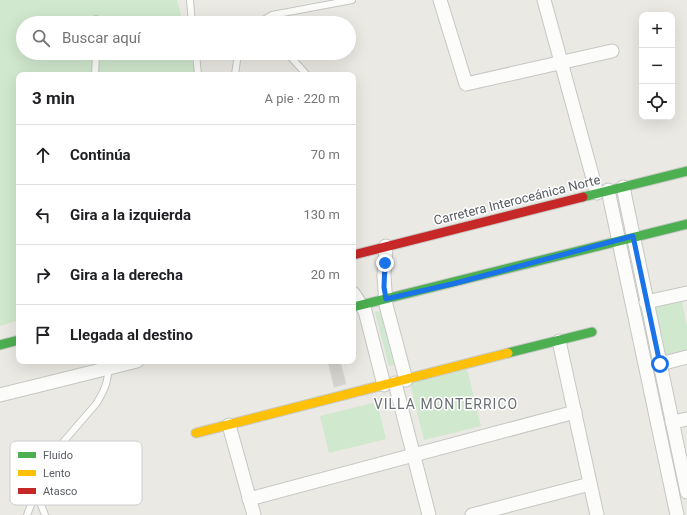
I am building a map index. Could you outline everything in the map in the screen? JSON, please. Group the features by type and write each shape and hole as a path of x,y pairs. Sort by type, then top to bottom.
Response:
{"main road":[{"name":"Carretera Interoceánica Norte","path":"356,254 687,171"},
{"path":"357,306 456,283 618,239 687,224"},
{"path":"196,433 592,332"},
{"path":"0,345 16,341"}],"street":[{"path":"544,0 561,64 618,239 677,515"},
{"path":"444,1 466,84 561,64 612,51"},
{"path":"623,187 686,487 671,488"},
{"path":"386,246 384,276 395,383 429,515"},
{"path":"646,302 687,293"},
{"path":"357,306 395,383"},
{"path":"559,341 597,515"},
{"path":"660,364 687,357"},
{"path":"0,395 108,364"},
{"path":"249,499 575,412"},
{"path":"672,422 687,419"},
{"path":"229,425 254,515"},
{"path":"472,515 590,484"}],"lane":[{"path":"190,0 191,16"},
{"path":"278,16 288,12 352,0"},
{"path":"95,72 96,60"},
{"path":"197,60 198,72"},
{"path":"235,72 237,60"},
{"path":"293,60 304,72"},
{"path":"64,441 96,404 104,392 109,377 108,364"},
{"path":"27,515 31,505"},
{"path":"41,505 45,515"}],"green space":[{"path":"0,0 177,0 181,16 16,16 16,60 192,60 195,72 16,72 16,321 0,326"},
{"path":"682,301 687,327 687,350 665,355 654,307"},
{"path":"380,311 394,365 389,366 375,312"},
{"path":"467,369 481,426 424,440 410,383"},
{"path":"377,402 386,439 329,453 320,416"}],"building":[{"path":"329,364 341,364 346,384 334,387"}],"traffic: fast":[{"path":"583,197 687,171"},
{"path":"356,306 687,224"},
{"path":"508,353 592,332"},
{"path":"0,345 16,341"}],"traffic: slow":[{"path":"196,433 508,353"}],"traffic: jam":[{"path":"356,254 583,197"}],"district":[{"name":"VILLA MONTERRICO","path":"446,404"}],"route":[{"path":"385,263 384,287 386,299 456,283 601,243 633,236 660,364"}]}
